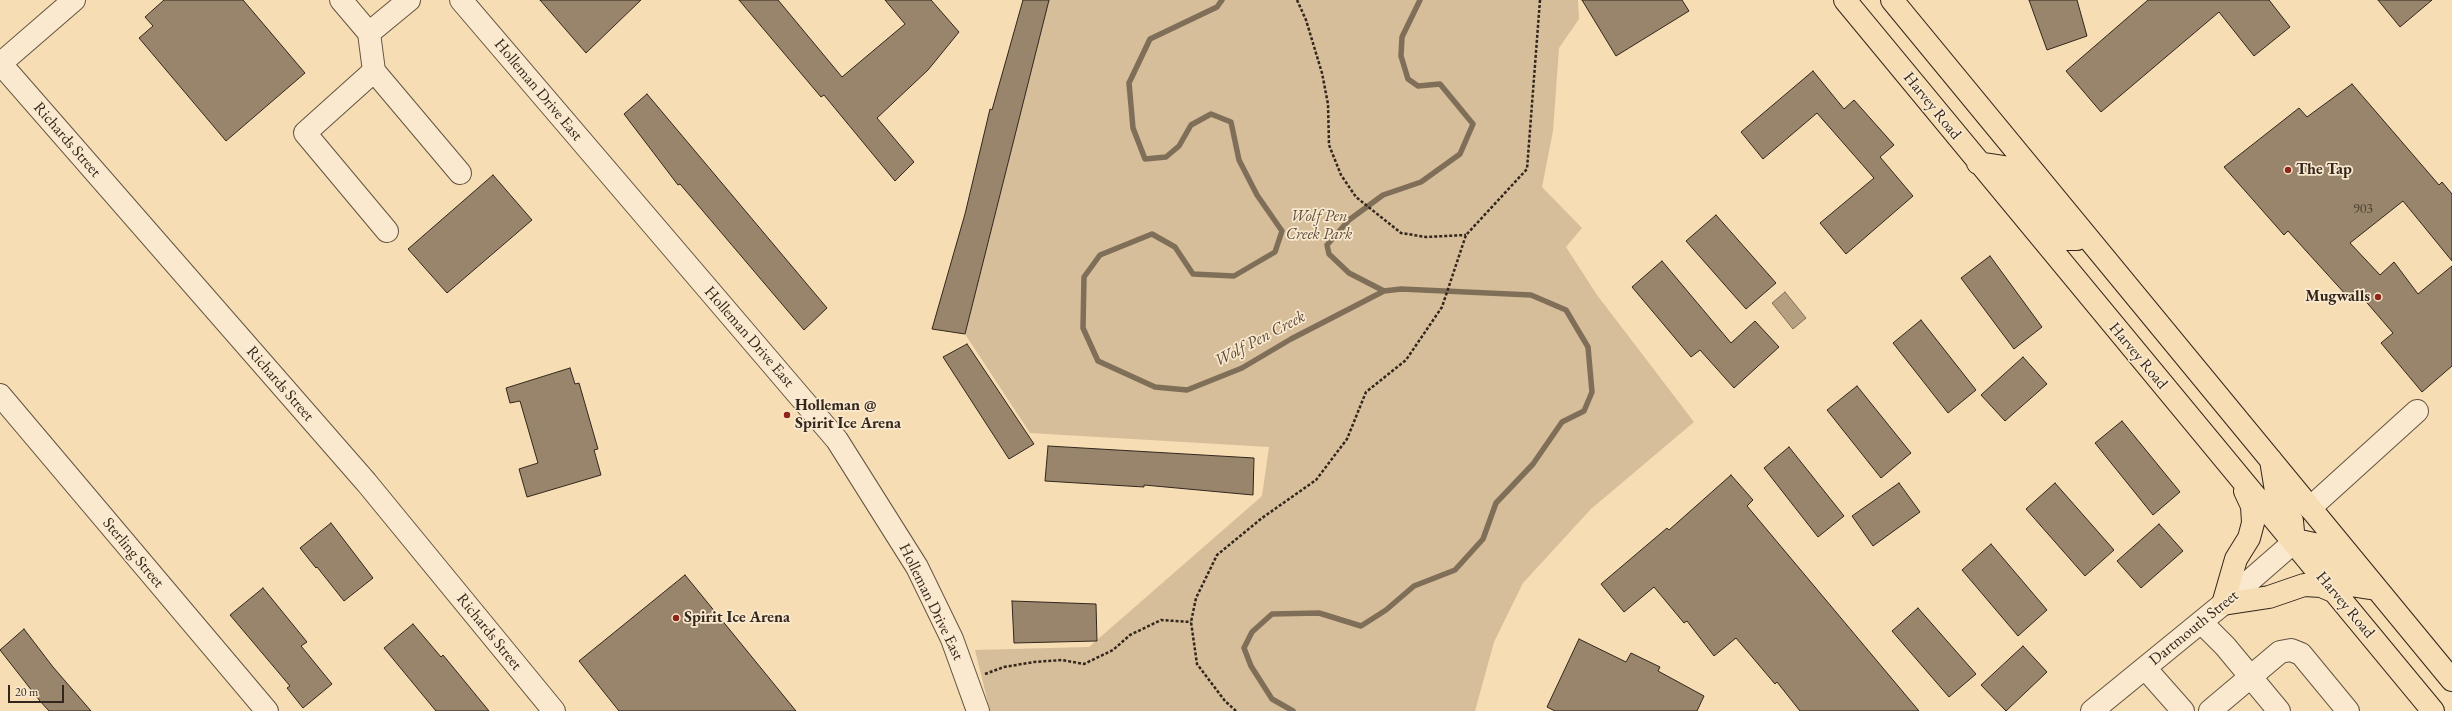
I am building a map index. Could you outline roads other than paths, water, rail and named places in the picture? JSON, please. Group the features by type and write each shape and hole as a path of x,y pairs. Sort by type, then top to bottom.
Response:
{"main road":[{"name":"Harvey Road","path":"1845,0 2239,479 2294,542 2433,711"},
{"path":"1892,0 2084,235 2271,459 2376,590 2452,680"},
{"path":"1978,163 2004,166 2063,239 2077,240 2084,235"},
{"path":"2271,459 2276,491 2292,521 2294,542 2300,541 2314,544 2350,585 2376,590"},
{"path":"2239,479 2252,506 2253,523 2248,538 2236,559 2223,604 2269,597 2304,585 2321,586 2333,591"}],"street":[{"path":"0,63 74,0"},
{"path":"341,0 369,33 374,71 460,173"},
{"path":"369,33 409,0"},
{"name":"Holleman Drive East","path":"461,0 837,440 917,567 952,639 978,711"},
{"name":"Richards Street","path":"0,63 366,482 554,711"},
{"path":"374,71 305,133 387,232"},
{"name":"Sterling Street","path":"0,395 267,711"},
{"path":"2310,508 2417,411"},
{"name":"Dartmouth Street","path":"2092,711 2223,604 2294,542"},
{"path":"2201,622 2279,711"},
{"path":"2210,711 2280,652 2292,650 2302,654 2348,711"},
{"path":"2144,668 2183,711"}],"waterway":[{"name":"Wolf Pen Creek","path":"1222,0 1217,7 1150,39 1129,83 1133,128 1145,159 1166,157 1179,146 1191,125 1211,114 1231,122 1239,160 1257,195 1282,231 1275,252 1234,276 1193,274 1175,247 1152,234 1100,255 1084,277 1083,328 1098,361 1155,387 1187,390 1242,368 1291,339 1384,291 1401,289 1531,295 1566,310 1588,347 1592,392 1584,411 1562,422 1533,464 1496,503 1483,539 1455,570 1414,586 1386,610 1361,626 1319,613 1272,614 1252,632 1244,648 1251,666 1272,699 1293,711"},
{"path":"1384,291 1349,273 1329,254 1327,245 1349,220 1383,195 1421,182 1460,154 1473,124 1440,84 1418,86 1408,79 1401,56 1402,37 1420,0"}],"place":[{"name":"The Tap","path":"2288,170"},
{"name":"Mugwalls","path":"2378,297"},
{"name":"Holleman @ Spirit Ice Arena","path":"787,415"},
{"name":"Spirit Ice Arena","path":"676,618"}],"park label":[{"name":"Wolf Pen Creek Park","path":"1319,226"}]}
